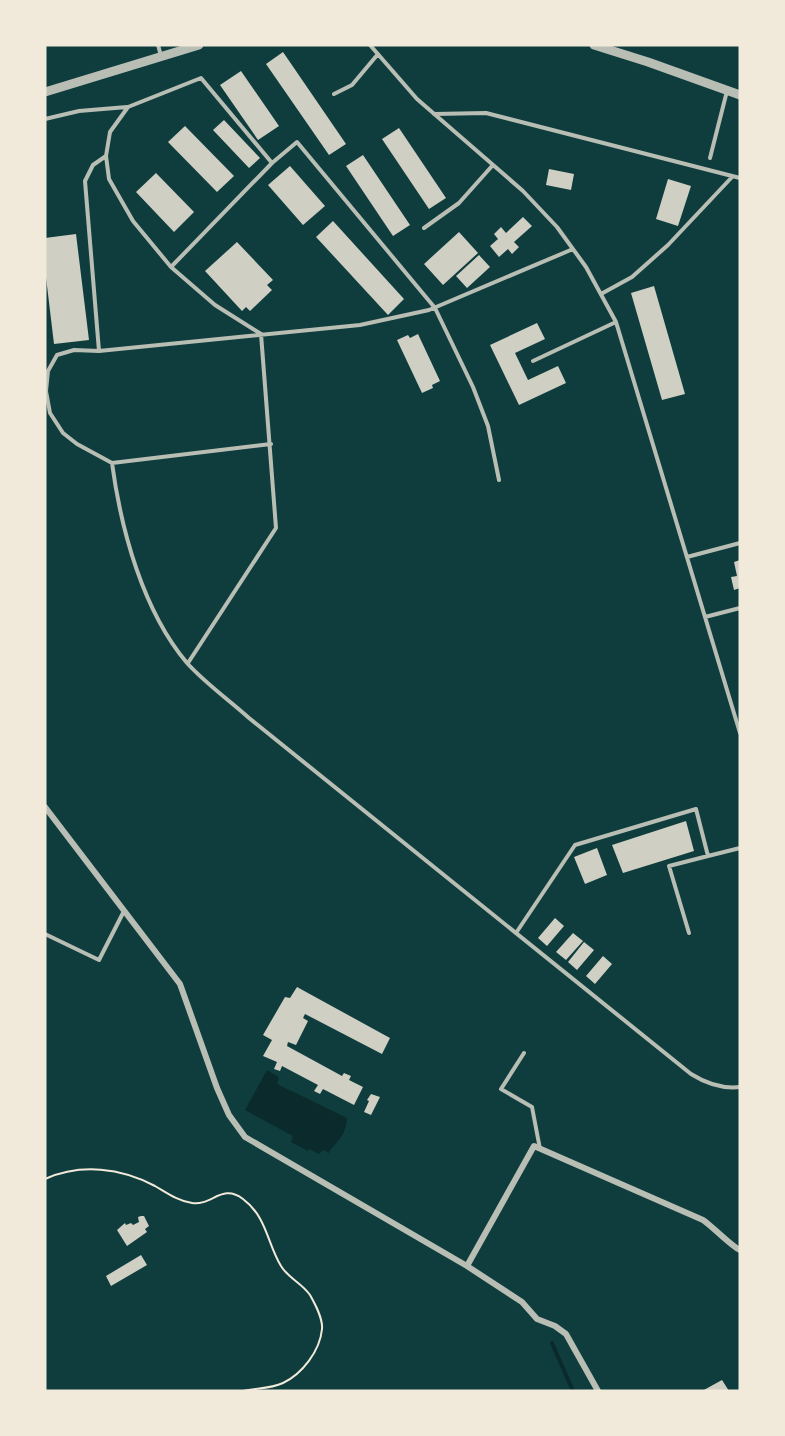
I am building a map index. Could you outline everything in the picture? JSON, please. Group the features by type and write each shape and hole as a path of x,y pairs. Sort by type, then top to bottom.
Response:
{"street":[{"path":"45,92 199,45"},
{"path":"594,45 622,49 740,95"},
{"path":"45,807 180,984 217,1088 229,1115 245,1137 467,1266 522,1302 537,1319 555,1326 566,1334 598,1391"},
{"path":"467,1266 534,1146 703,1220 740,1250"}],"lane":[{"path":"158,45 161,57"},
{"path":"370,45 417,99 523,191 557,227 586,267 601,294 616,322 739,729"},
{"path":"334,94 352,85 378,54"},
{"path":"45,118 79,111 128,107 201,78 272,163"},
{"path":"710,158 727,90"},
{"path":"128,107 110,132 106,156 109,179 133,221 171,267 215,305 261,334"},
{"path":"434,114 486,113 740,178"},
{"path":"171,267 272,163 297,142 435,308 473,387 488,426 499,480"},
{"path":"99,351 85,181 93,165 106,156"},
{"path":"424,228 459,203 492,165"},
{"path":"601,294 632,277 668,245 733,176"},
{"path":"271,444 112,463 63,434 51,413 46,391 48,372 57,355 74,350 99,351 360,325 435,308 573,249"},
{"path":"533,361 616,322"},
{"path":"188,663 276,528 261,334"},
{"path":"112,463 137,571 158,621 188,663 249,718 692,1074 705,1082 728,1088 740,1087"},
{"path":"687,557 740,543"},
{"path":"705,617 740,608"},
{"path":"516,933 575,845 696,809 708,856"},
{"path":"689,933 669,867 740,848"},
{"path":"45,934 99,960 124,911"},
{"path":"524,1053 501,1089 532,1107 541,1150"}],"path":[{"path":"45,1179 72,1170 109,1170 141,1179 173,1197 190,1203 199,1204 222,1193 242,1198 250,1206 267,1231 281,1267 300,1283 311,1297 322,1328 309,1360 293,1377 271,1387 243,1391"}],"water":[{"path":"267,1070 279,1077 277,1084 347,1118 342,1136 329,1153 323,1150 319,1154 309,1149 308,1151 291,1142 293,1136 245,1110"}],"building":[{"path":"283,52 346,144 329,155 266,64"},
{"path":"241,71 279,126 258,140 220,85"},
{"path":"224,120 260,158 249,168 213,130"},
{"path":"185,126 234,176 217,192 168,142"},
{"path":"399,128 446,198 429,209 382,139"},
{"path":"363,155 410,225 393,236 346,166"},
{"path":"290,166 325,206 303,225 268,185"},
{"path":"549,169 574,174 571,190 546,185"},
{"path":"156,173 194,212 174,232 136,192"},
{"path":"668,179 691,186 678,226 656,219"},
{"path":"523,217 532,226 514,242 519,247 512,254 508,249 499,257 490,246 498,239 494,234 501,227 506,233"},
{"path":"333,221 404,299 388,315 316,237"},
{"path":"459,232 478,253 443,285 424,264"},
{"path":"76,234 89,340 54,344 45,269 45,238"},
{"path":"237,242 273,280 267,285 272,290 250,311 246,307 242,311 205,271"},
{"path":"479,255 490,267 467,288 456,276"},
{"path":"654,286 685,394 662,400 631,293"},
{"path":"537,323 545,339 515,353 528,380 558,366 566,383 519,405 490,345"},
{"path":"418,334 440,381 432,385 433,388 422,393 397,340"},
{"path":"740,560 740,588 734,590 731,577 737,576 734,562"},
{"path":"686,821 694,851 623,873 612,845"},
{"path":"597,848 607,875 585,884 574,857"},
{"path":"555,918 564,926 547,946 538,938"},
{"path":"573,933 583,941 566,960 556,952"},
{"path":"584,942 594,950 577,970 568,962"},
{"path":"603,956 612,964 595,984 586,976"},
{"path":"297,987 390,1038 382,1054 305,1014 303,1018 308,1021 296,1045 288,1042 287,1046 342,1076 344,1073 351,1076 349,1080 363,1087 354,1105 323,1089 320,1094 314,1091 318,1085 282,1066 280,1071 274,1069 277,1062 263,1056 272,1040 263,1035 285,997 290,998"},
{"path":"371,1094 380,1097 371,1115 364,1112"},
{"path":"144,1216 149,1226 145,1229 147,1232 127,1246 117,1230 125,1223 133,1225 139,1222 138,1217"},
{"path":"141,1255 147,1265 111,1286 106,1276"},
{"path":"722,1380 729,1391 702,1391"}],"waterway":[{"path":"552,1343 573,1391"}]}
